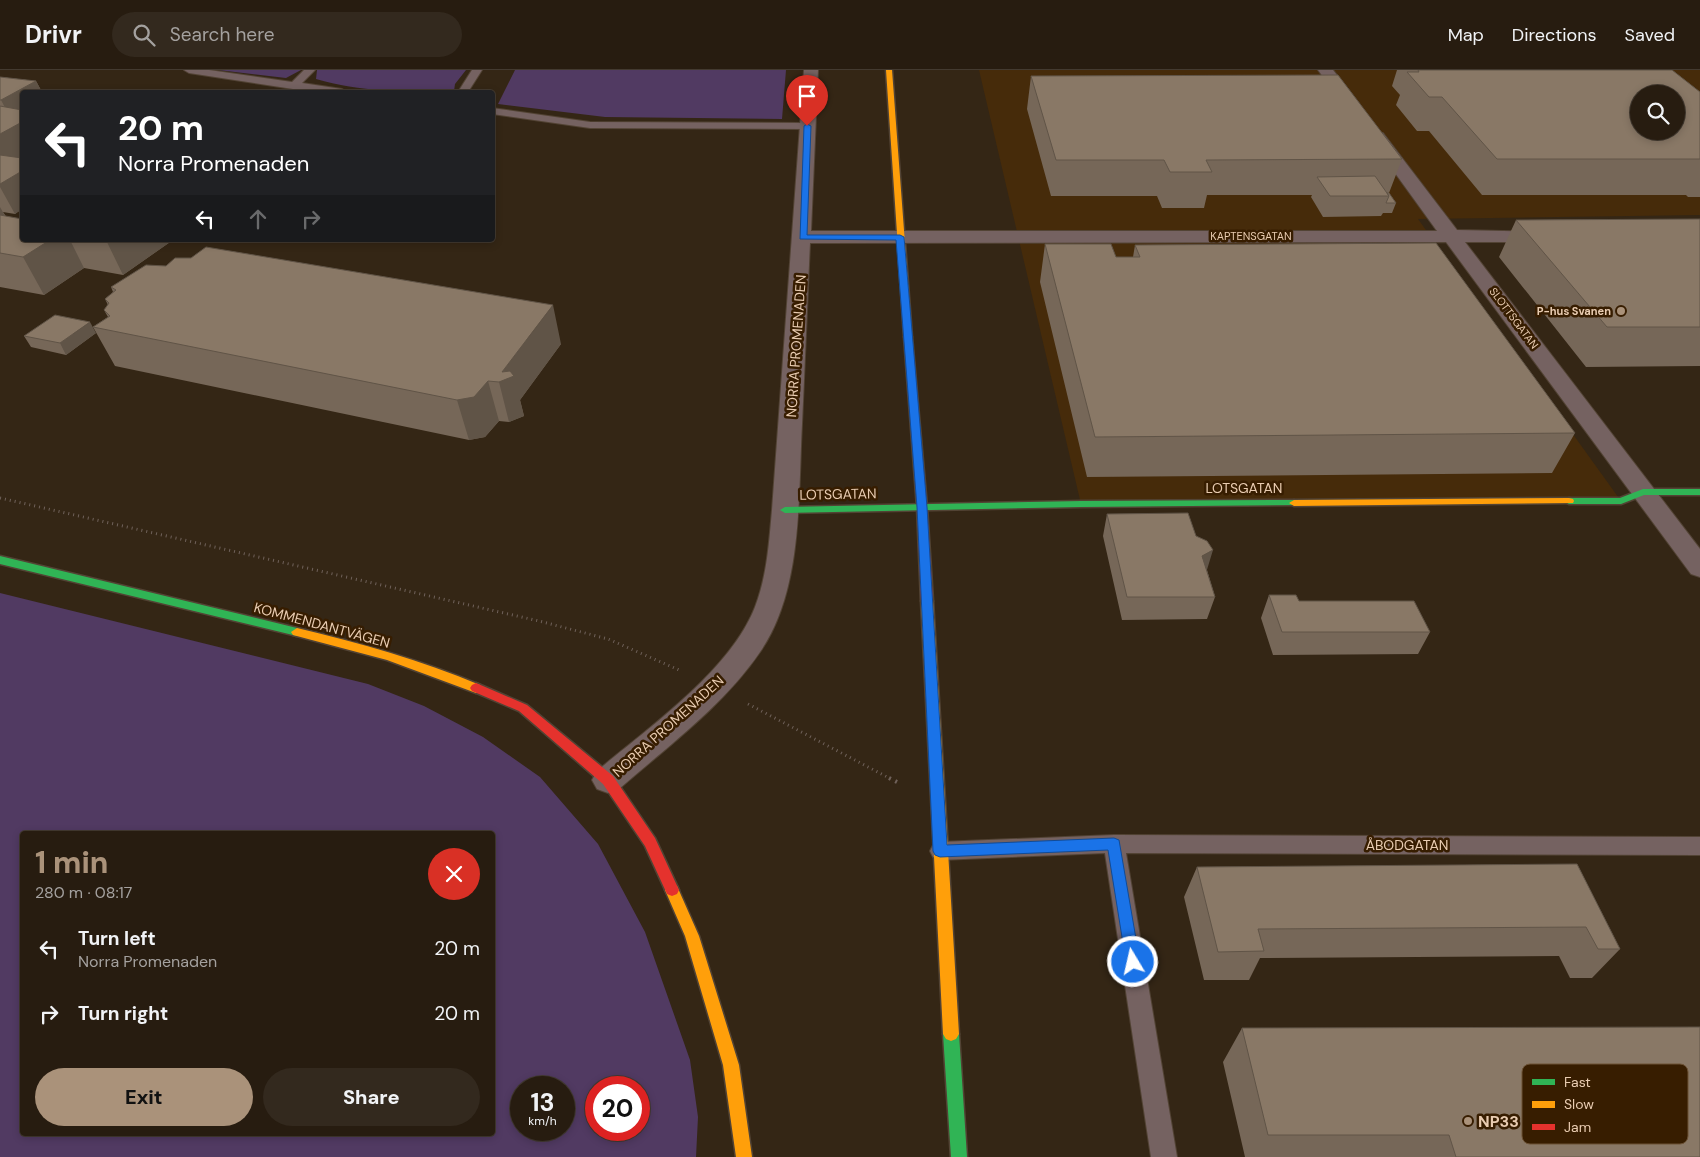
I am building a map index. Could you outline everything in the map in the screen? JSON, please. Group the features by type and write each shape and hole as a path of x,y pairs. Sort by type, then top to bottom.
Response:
{"street":[{"name":"NORRA PROMENADEN","path":"744,1157 731,1065 692,936 650,842 608,780 714,687 750,645 768,608 778,575 785,510 803,237 811,70"},
{"path":"889,70 900,237 922,507 938,817 959,1157"},
{"name":"SLOTTSGATAN","path":"1325,70 1453,236 1700,568"},
{"name":"KAPTENSGATAN","path":"803,237 1562,236"},
{"name":"LOTSGATAN","path":"785,510 1090,504 1621,501 1643,492 1700,492"},
{"name":"KOMMENDANTVÄGEN","path":"0,560 332,640 456,679 523,708 608,780"}],"lane":[{"path":"189,70 326,90"},
{"path":"293,86 310,70"},
{"path":"464,90 477,70"},
{"path":"495,111 590,125 807,126"},
{"path":"940,851 1114,844 1164,1157"},
{"name":"ÅBODGATAN","path":"1114,844 1700,846"}],"path":[{"path":"0,498 530,619 599,637 657,659 896,781 938,817"}],"shaded area":[{"path":"218,70 301,70 286,78"},
{"path":"317,70 466,70 455,84 454,90 366,89 316,79"},
{"path":"515,70 786,70 782,119 605,117 498,104"},
{"path":"979,70 1700,70 1700,105 1685,98 1685,85 1630,85 1630,140 1685,140 1685,133 1700,133 1700,215 1418,219 1621,501 1081,504"},
{"path":"0,593 368,684 424,706 483,737 540,777 598,844 645,932 690,1060 698,1117 696,1157 0,1157"}],"building":[{"path":"1418,70 1672,70 1700,92 1700,159 1497,159 1442,97 1429,97 1407,72 1419,72"},
{"path":"1338,75 1402,159 1206,160 1212,172 1170,172 1164,160 1056,160 1031,76"},
{"path":"0,77 36,81 0,100"},
{"path":"0,106 20,110 20,123 0,134"},
{"path":"0,155 20,158 20,172 0,184"},
{"path":"1375,176 1389,196 1330,196 1317,177"},
{"path":"1387,193 1396,203 1386,203 1389,196"},
{"path":"0,215 20,219 20,242 47,242 23,257 0,253"},
{"path":"1700,219 1700,327 1607,327 1516,220"},
{"path":"1436,243 1575,433 1095,437 1045,244 1111,244 1116,257 1140,257 1135,245"},
{"path":"206,247 553,305 502,372 510,371 514,376 499,382 488,381 474,397 457,400 93,327 110,316 104,310 109,303 105,299 116,290 111,287 146,265 166,266 175,258 191,258"},
{"path":"55,315 90,322 60,343 24,336"},
{"path":"1188,513 1196,536 1207,541 1213,550 1202,556 1215,597 1127,597 1107,514"},
{"path":"1269,595 1296,595 1299,601 1414,601 1430,632 1282,632"},
{"path":"1577,864 1620,949 1598,949 1586,927 1258,929 1264,951 1218,952 1197,867"},
{"path":"1700,1027 1700,1157 1456,1157 1449,1135 1268,1135 1242,1028"}],"traffic: fast":[{"path":"1569,501 1621,501 1643,492 1700,492"},
{"path":"785,510 1081,504 1294,503"},
{"path":"0,560 297,632"},
{"path":"951,1034 959,1157"}],"traffic: slow":[{"path":"889,70 908,337"},
{"path":"1294,503 1569,501"},
{"path":"927,601 951,1034"},
{"path":"297,632 388,656 476,688"},
{"path":"672,890 692,936 731,1065 744,1157"}],"traffic: jam":[{"path":"908,337 922,507 927,601"},
{"path":"476,688 523,708 608,780 650,842 672,890"}],"place":[{"name":"P-hus Svanen","path":"1621,311"},
{"name":"NP33","path":"1468,1121"}],"route":[{"path":"807,126 803,237 900,237 922,507 940,851 1114,844 1133,962"}]}
